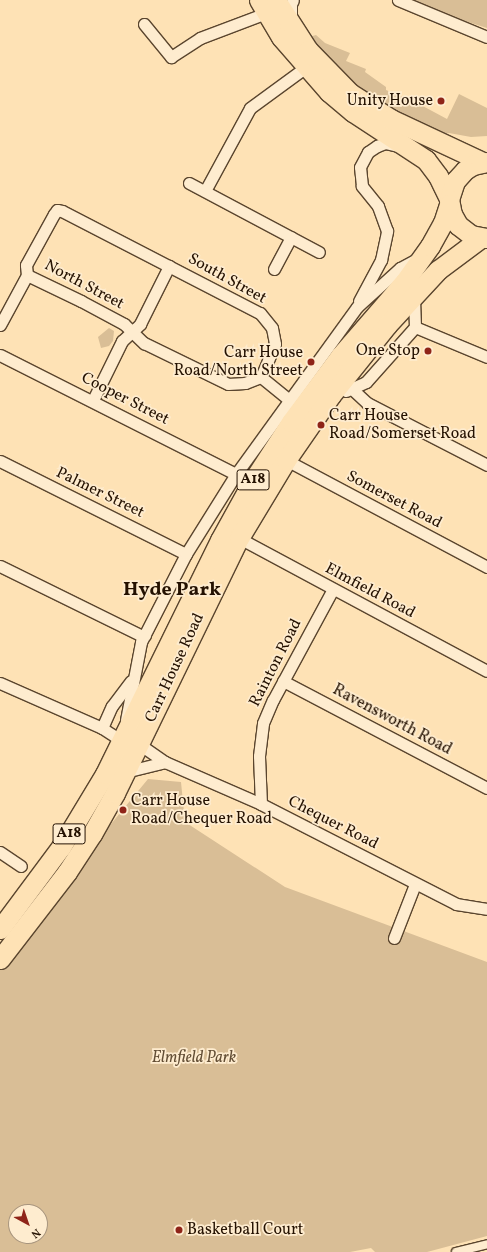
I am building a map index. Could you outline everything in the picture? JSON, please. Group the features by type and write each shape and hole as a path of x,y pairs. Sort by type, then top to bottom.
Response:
{"highway":[{"path":"267,4 291,26 308,50 350,93 392,119 485,162"},
{"path":"267,4 306,67 329,92 353,112 410,148 426,160 438,176 458,225 471,235 484,238"},
{"name":"Carr House Road","path":"0,959 67,872 92,834 125,772 128,740 220,540 252,482 291,422 340,356 405,280 423,256 443,223 455,181 465,170 485,162"},
{"name":"Carr House Road","path":"0,929 60,848 105,774 128,740 239,538 286,460 331,395 361,356 414,296 452,258 484,238"}],"street":[{"path":"291,26 291,4 294,0"},
{"path":"398,0 487,37"},
{"path":"144,24 171,57 200,38 267,4"},
{"path":"205,191 250,108 306,67"},
{"path":"357,308 382,253 387,231 378,206 362,186 360,167 368,152 377,146 385,144 410,148"},
{"path":"189,183 319,252"},
{"name":"South Street","path":"27,275 26,266 57,210 260,313 272,328 275,344 262,377"},
{"path":"274,269 291,237"},
{"path":"382,253 386,264 398,270"},
{"path":"128,740 126,716 133,679 145,635 186,554 236,474 357,308 398,270 423,256"},
{"name":"South Street","path":"133,333 169,266"},
{"name":"North Street","path":"0,325 27,275 81,300 124,324 144,343 228,384 245,383 262,377"},
{"path":"331,395 352,389 366,382 415,327 414,296"},
{"path":"415,327 487,357"},
{"name":"North Street","path":"93,400 122,341 133,333"},
{"name":"Cooper Street","path":"0,355 93,400 236,474"},
{"path":"262,377 268,385 289,400"},
{"path":"352,389 367,403 487,465"},
{"name":"Somerset Road","path":"286,460 487,568"},
{"name":"Palmer Street","path":"0,461 186,554"},
{"name":"Elmfield Road","path":"239,538 487,671"},
{"path":"0,566 140,635 145,635"},
{"name":"Rainton Road","path":"260,804 258,756 268,711 333,589"},
{"path":"102,728 112,706 133,679"},
{"name":"Ravensworth Road","path":"283,681 487,788"},
{"name":"Chequer Road","path":"0,683 102,728 116,737 128,740 165,762 260,804 456,904 487,909"},
{"path":"125,772 165,762"},
{"path":"0,852 21,866"},
{"path":"394,938 415,884"},
{"path":"456,1252 487,1244"}],"green space":[{"path":"398,0 487,0 487,28"},
{"path":"316,35 325,43 350,53 346,61 366,69 365,72 386,87 386,90 419,104 447,119 459,94 487,108 487,136 471,137 449,133 441,135 370,99 342,75 309,37"},
{"path":"109,328 114,331 113,341 109,346 101,348 98,337"},
{"name":"Elmfield Park","path":"148,779 181,782 185,822 285,887 487,962 487,1236 427,1252 375,1252 371,1248 350,1252 0,1252 0,959"}],"place":[{"name":"Unity House","path":"441,101"},
{"name":"One Stop","path":"428,351"},
{"name":"Carr House Road/North Street","path":"311,362"},
{"name":"Carr House Road/Somerset Road","path":"321,425"},
{"name":"Carr House Road/Chequer Road","path":"123,810"},
{"name":"Basketball Court","path":"179,1230"}],"district":[{"name":"Hyde Park","path":"172,590"}]}
